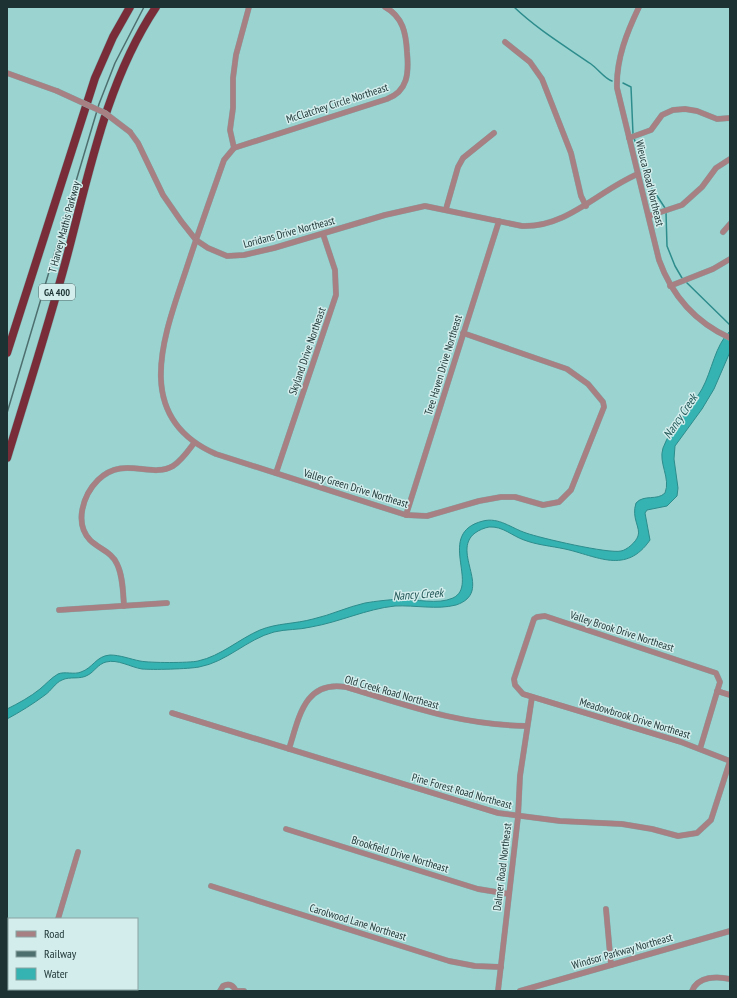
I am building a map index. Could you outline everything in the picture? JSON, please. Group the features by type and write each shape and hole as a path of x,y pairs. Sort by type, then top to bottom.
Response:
{"highway":[{"name":"T Harvey Mathis Parkway","path":"7,353 95,78 113,38 130,7"},
{"name":"T Harvey Mathis Parkway","path":"7,458 59,285 107,112 124,66 156,7"}],"street":[{"path":"196,240 224,160 234,148 230,130 234,70 240,35 249,7"},
{"name":"McClatchey Circle Northeast","path":"234,148 386,99 402,89 408,76 406,34 398,17 384,7"},
{"name":"Wieuca Road Northeast","path":"639,7 621,50 616,77 618,99 630,138 659,260 670,286 687,308 711,328 730,338"},
{"path":"505,42 521,53 530,62 542,79 571,153 581,196 586,206"},
{"name":"Loridans Drive Northeast","path":"7,74 57,91 105,113 130,132 138,143 170,207 196,240 217,253 238,256 274,248 385,214 420,207 435,207 522,226 536,226 565,216 586,206 622,182 638,174"},
{"path":"630,138 651,130 662,115 673,110 685,109 697,111 717,119 730,118"},
{"path":"446,209 458,167 463,158 494,133"},
{"path":"648,216 674,209 682,205 702,187 716,168 730,159"},
{"name":"Tree Haven Drive Northeast","path":"406,515 498,221"},
{"path":"723,232 730,224"},
{"name":"Skyland Drive Northeast","path":"276,473 336,295 335,270 323,234"},
{"name":"Valley Green Drive Northeast","path":"196,240 163,342 160,378 163,400 176,425 194,443 216,454 406,515 427,516 479,501 501,497 515,497 542,505 559,502 571,490 604,407 603,402 588,384 567,369 464,333"},
{"path":"670,286 697,274 713,269 730,259"},
{"path":"124,606 118,565 107,552 90,540 83,529 81,517 85,501 94,484 106,474 128,467 156,470 168,468 180,460 194,443"},
{"path":"60,610 168,604"},
{"name":"Valley Brook Drive Northeast","path":"532,697 519,691 515,685 514,678 531,622 537,617 541,616 713,671 719,677 717,691 700,749"},
{"name":"Old Creek Road Northeast","path":"289,749 305,703 317,692 334,686 346,687 452,719 489,724 527,726"},
{"path":"717,691 730,695"},
{"name":"Dalmer Road Northeast","path":"498,991 527,726 532,697"},
{"name":"Meadowbrook Drive Northeast","path":"532,697 700,749 730,761"},
{"name":"Pine Forest Road Northeast","path":"172,713 464,804 518,817 622,824 652,829 678,836 692,835 703,830 711,820 730,761"},
{"name":"Brookfield Drive Northeast","path":"286,829 478,889 509,894"},
{"path":"58,918 78,852"},
{"name":"Carolwood Lane Northeast","path":"211,886 449,961 475,966 500,967"},
{"path":"606,909 610,965"},
{"name":"Windsor Parkway Northeast","path":"520,991 730,931"},
{"path":"692,991 696,985 703,980 729,977"},
{"path":"220,991 223,986 228,984 233,986 236,991 244,991"}],"water":[{"path":"730,331 730,352 714,389 702,409 675,446 674,459 678,488 677,496 667,506 647,510 645,513 650,540 641,551 631,557 621,560 600,558 534,543 499,528 487,527 475,533 469,541 467,550 473,582 472,591 467,599 456,605 441,607 395,606 363,613 322,625 274,632 264,635 228,656 199,667 179,669 142,669 110,661 106,662 101,664 90,674 60,681 47,693 7,719 7,709 32,695 58,674 81,672 105,656 118,656 152,662 193,662 206,659 260,630 313,619 365,603 399,599 440,601 453,598 460,591 462,582 460,547 462,536 469,527 483,521 494,520 526,533 574,545 614,551 626,549 633,543 639,533 635,518 636,503 639,500 658,497 665,493 667,482 662,459 663,448 671,432 702,389 717,351"}],"waterway":[{"path":"514,7 542,30 591,64 612,81"},
{"path":"623,83 631,87 633,134"},
{"path":"634,138 648,182 665,208"},
{"path":"666,212 667,246 675,266 682,278"},
{"path":"685,281 730,325"}],"railway":[{"path":"7,413 99,104 115,63 144,7"}],"water label":[{"name":"Nancy Creek","path":"680,416"},
{"name":"Nancy Creek","path":"418,594"}]}
